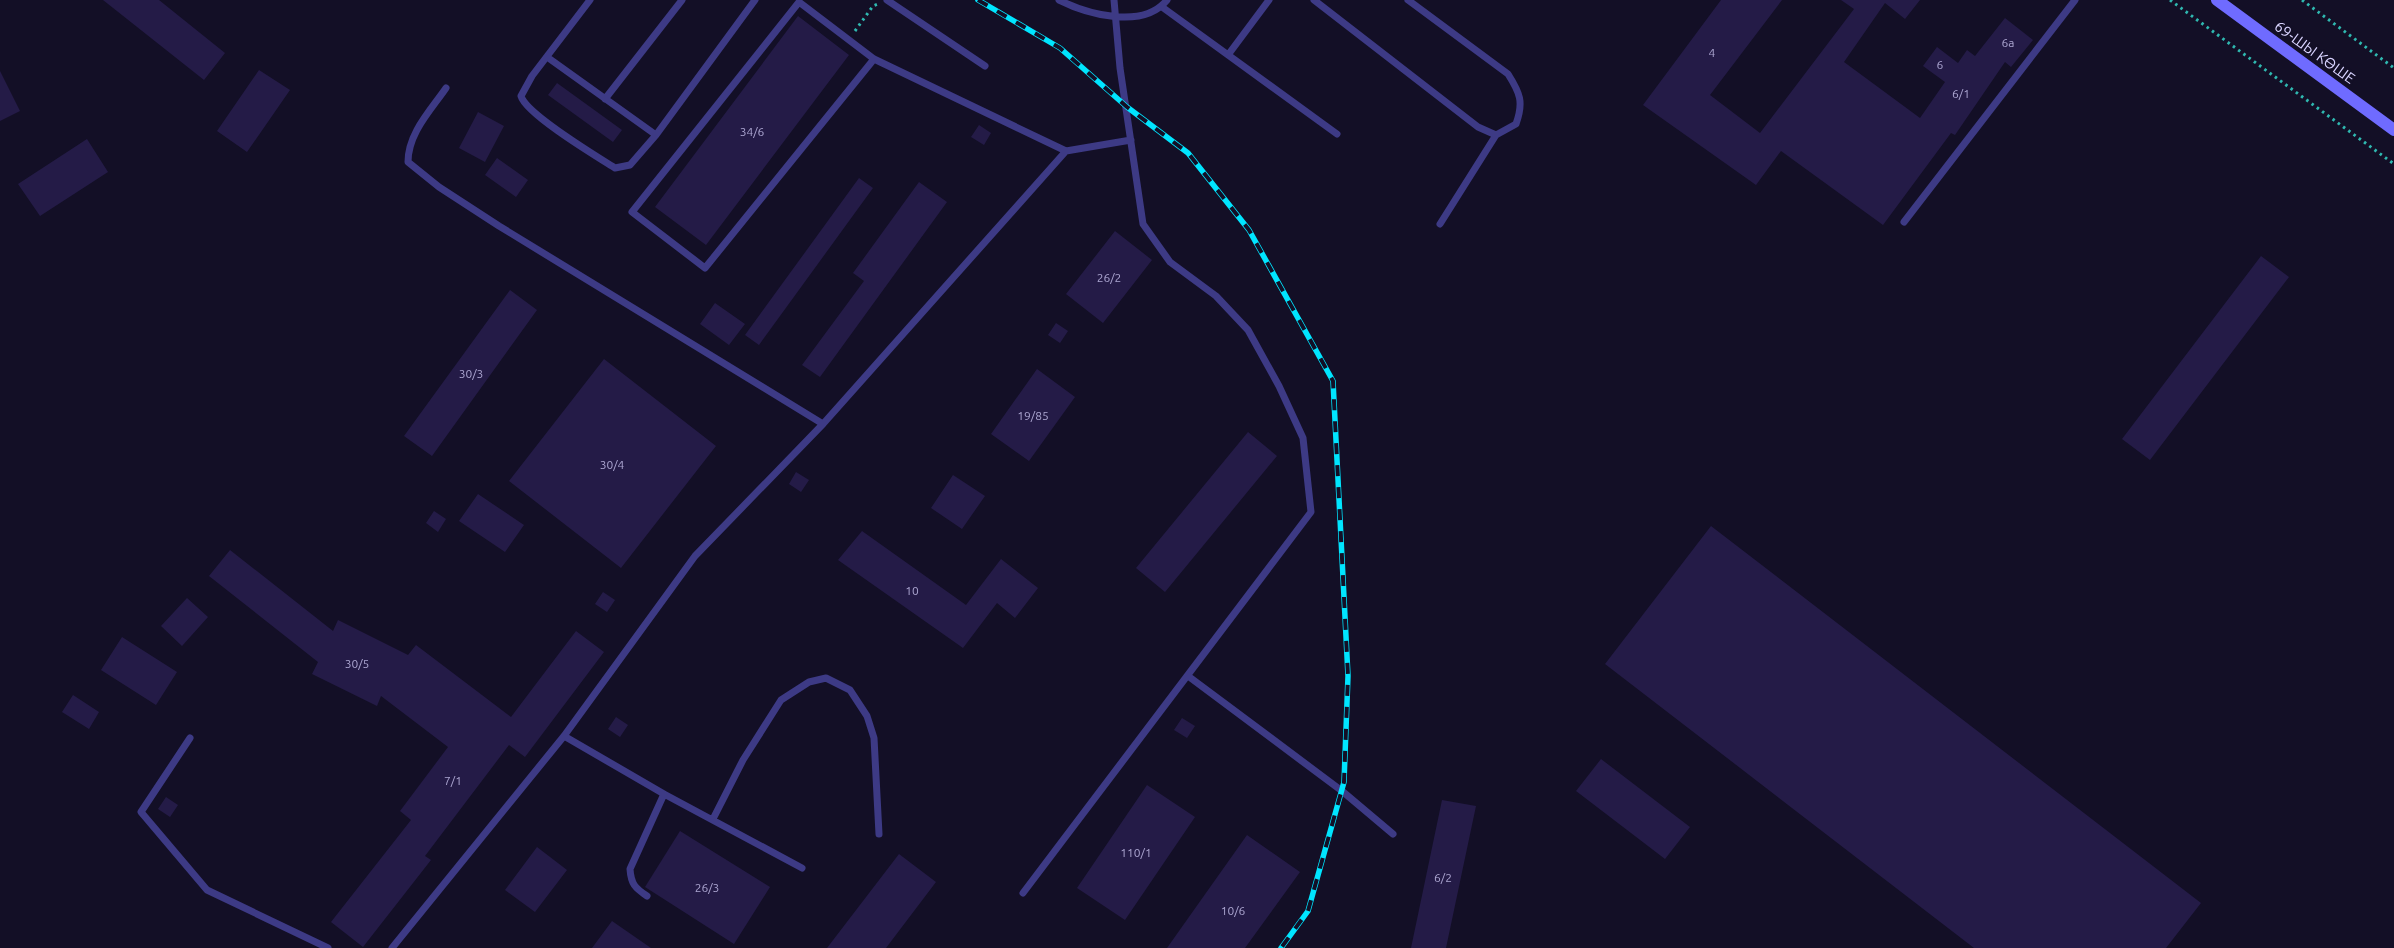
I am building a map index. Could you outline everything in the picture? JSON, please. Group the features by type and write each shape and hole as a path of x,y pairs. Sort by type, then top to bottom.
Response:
{"main road":[{"name":"69-ШЫ КӨШЕ","path":"2217,0 2394,130"}],"lane":[{"path":"590,0 547,57 521,96 522,101 562,133 616,168 630,165 656,135 755,0"},
{"path":"606,99 682,0"},
{"path":"1059,0 1080,10 1116,17 1137,17 1162,7 1167,0"},
{"path":"1023,893 1312,512 1303,438 1279,386 1248,330 1216,296 1170,262 1143,224 1114,0"},
{"path":"1228,55 1269,0"},
{"path":"1314,0 1478,127 1496,135"},
{"path":"1408,0 1508,74 1516,87 1521,110 1516,124 1496,135 1440,224"},
{"path":"1904,222 2075,0"},
{"path":"874,59 705,268 632,212 798,1 874,59 1066,151 1131,140"},
{"path":"887,1 985,66"},
{"path":"1162,7 1337,134"},
{"path":"547,57 656,135"},
{"path":"446,88 412,137 408,150 408,162 439,187 492,221 823,424"},
{"path":"392,948 564,736 695,556 823,424 1066,151"},
{"path":"1188,676 1342,791 1393,834"},
{"path":"713,819 743,760 781,700 809,682 826,678 850,690 867,716 874,738 879,834"},
{"path":"564,736 664,794 802,868"},
{"path":"190,738 141,812 207,890 328,948"},
{"path":"646,896 635,889 631,880 630,869 664,794"}],"path":[{"path":"2170,0 2394,164"},
{"path":"2302,0 2394,68"},
{"path":"848,39 873,6 887,1"}],"building":[{"path":"103,0 159,0 225,53 204,80"},
{"path":"1721,0 1782,0 1710,95 1760,133 1854,9 1841,0 1920,0 1905,19 1885,3 1844,62 1920,118 1945,82 1923,66 1937,47 1958,63 1967,50 1975,56 2005,18 2033,40 2011,67 2005,62 1955,135 1951,133 1883,225 1781,151 1756,185 1643,105"},
{"path":"798,16 849,55 706,245 655,207"},
{"path":"259,70 290,90 247,152 217,131"},
{"path":"0,71 20,111 0,121"},
{"path":"557,83 622,130 613,142 548,95"},
{"path":"478,112 504,126 485,162 459,148"},
{"path":"979,125 991,133 984,145 971,137"},
{"path":"87,139 108,172 40,216 18,184"},
{"path":"497,158 528,180 516,197 485,175"},
{"path":"859,178 873,188 759,345 745,335"},
{"path":"919,182 947,202 820,377 802,365 864,281 853,273"},
{"path":"1115,231 1152,260 1103,323 1066,294"},
{"path":"2261,256 2289,277 2150,460 2122,439"},
{"path":"510,290 537,310 432,456 404,436"},
{"path":"715,303 745,324 729,345 700,324"},
{"path":"1056,323 1068,331 1060,343 1048,335"},
{"path":"604,359 716,446 621,568 509,481"},
{"path":"1037,369 1075,397 1029,461 991,434"},
{"path":"1248,432 1277,456 1165,592 1136,568"},
{"path":"796,472 809,480 801,492 789,484"},
{"path":"953,475 985,496 962,529 931,508"},
{"path":"478,494 524,525 505,552 459,521"},
{"path":"434,511 446,519 438,532 426,523"},
{"path":"1711,526 2201,903 2166,948 1974,948 1605,664"},
{"path":"862,531 966,605 1001,559 1038,588 1015,618 997,603 963,648 838,560"},
{"path":"230,550 333,631 338,620 408,655 416,645 511,717 576,631 604,652 525,757 509,745 425,856 431,860 363,947 331,922 411,820 400,811 448,747 381,696 377,706 312,674 318,662 209,576"},
{"path":"603,592 615,600 607,612 595,604"},
{"path":"187,598 208,617 182,646 161,626"},
{"path":"122,637 177,672 156,705 101,670"},
{"path":"73,695 99,712 89,729 62,712"},
{"path":"616,717 628,725 620,737 608,729"},
{"path":"1182,718 1195,726 1187,738 1174,730"},
{"path":"1601,759 1690,827 1665,859 1576,791"},
{"path":"1147,785 1195,817 1125,920 1077,888"},
{"path":"166,797 178,805 170,817 158,809"},
{"path":"1442,800 1476,806 1446,948 1411,948"},
{"path":"680,831 770,887 734,944 645,887"},
{"path":"1247,835 1300,872 1245,948 1167,948"},
{"path":"537,847 567,870 535,912 505,890"},
{"path":"899,854 936,882 886,948 827,948"},
{"path":"612,921 651,948 592,948"}],"railway":[{"path":"978,0 1060,48 1127,107 1188,153 1249,230 1333,381 1348,676 1344,782 1308,911 1281,948"}]}
